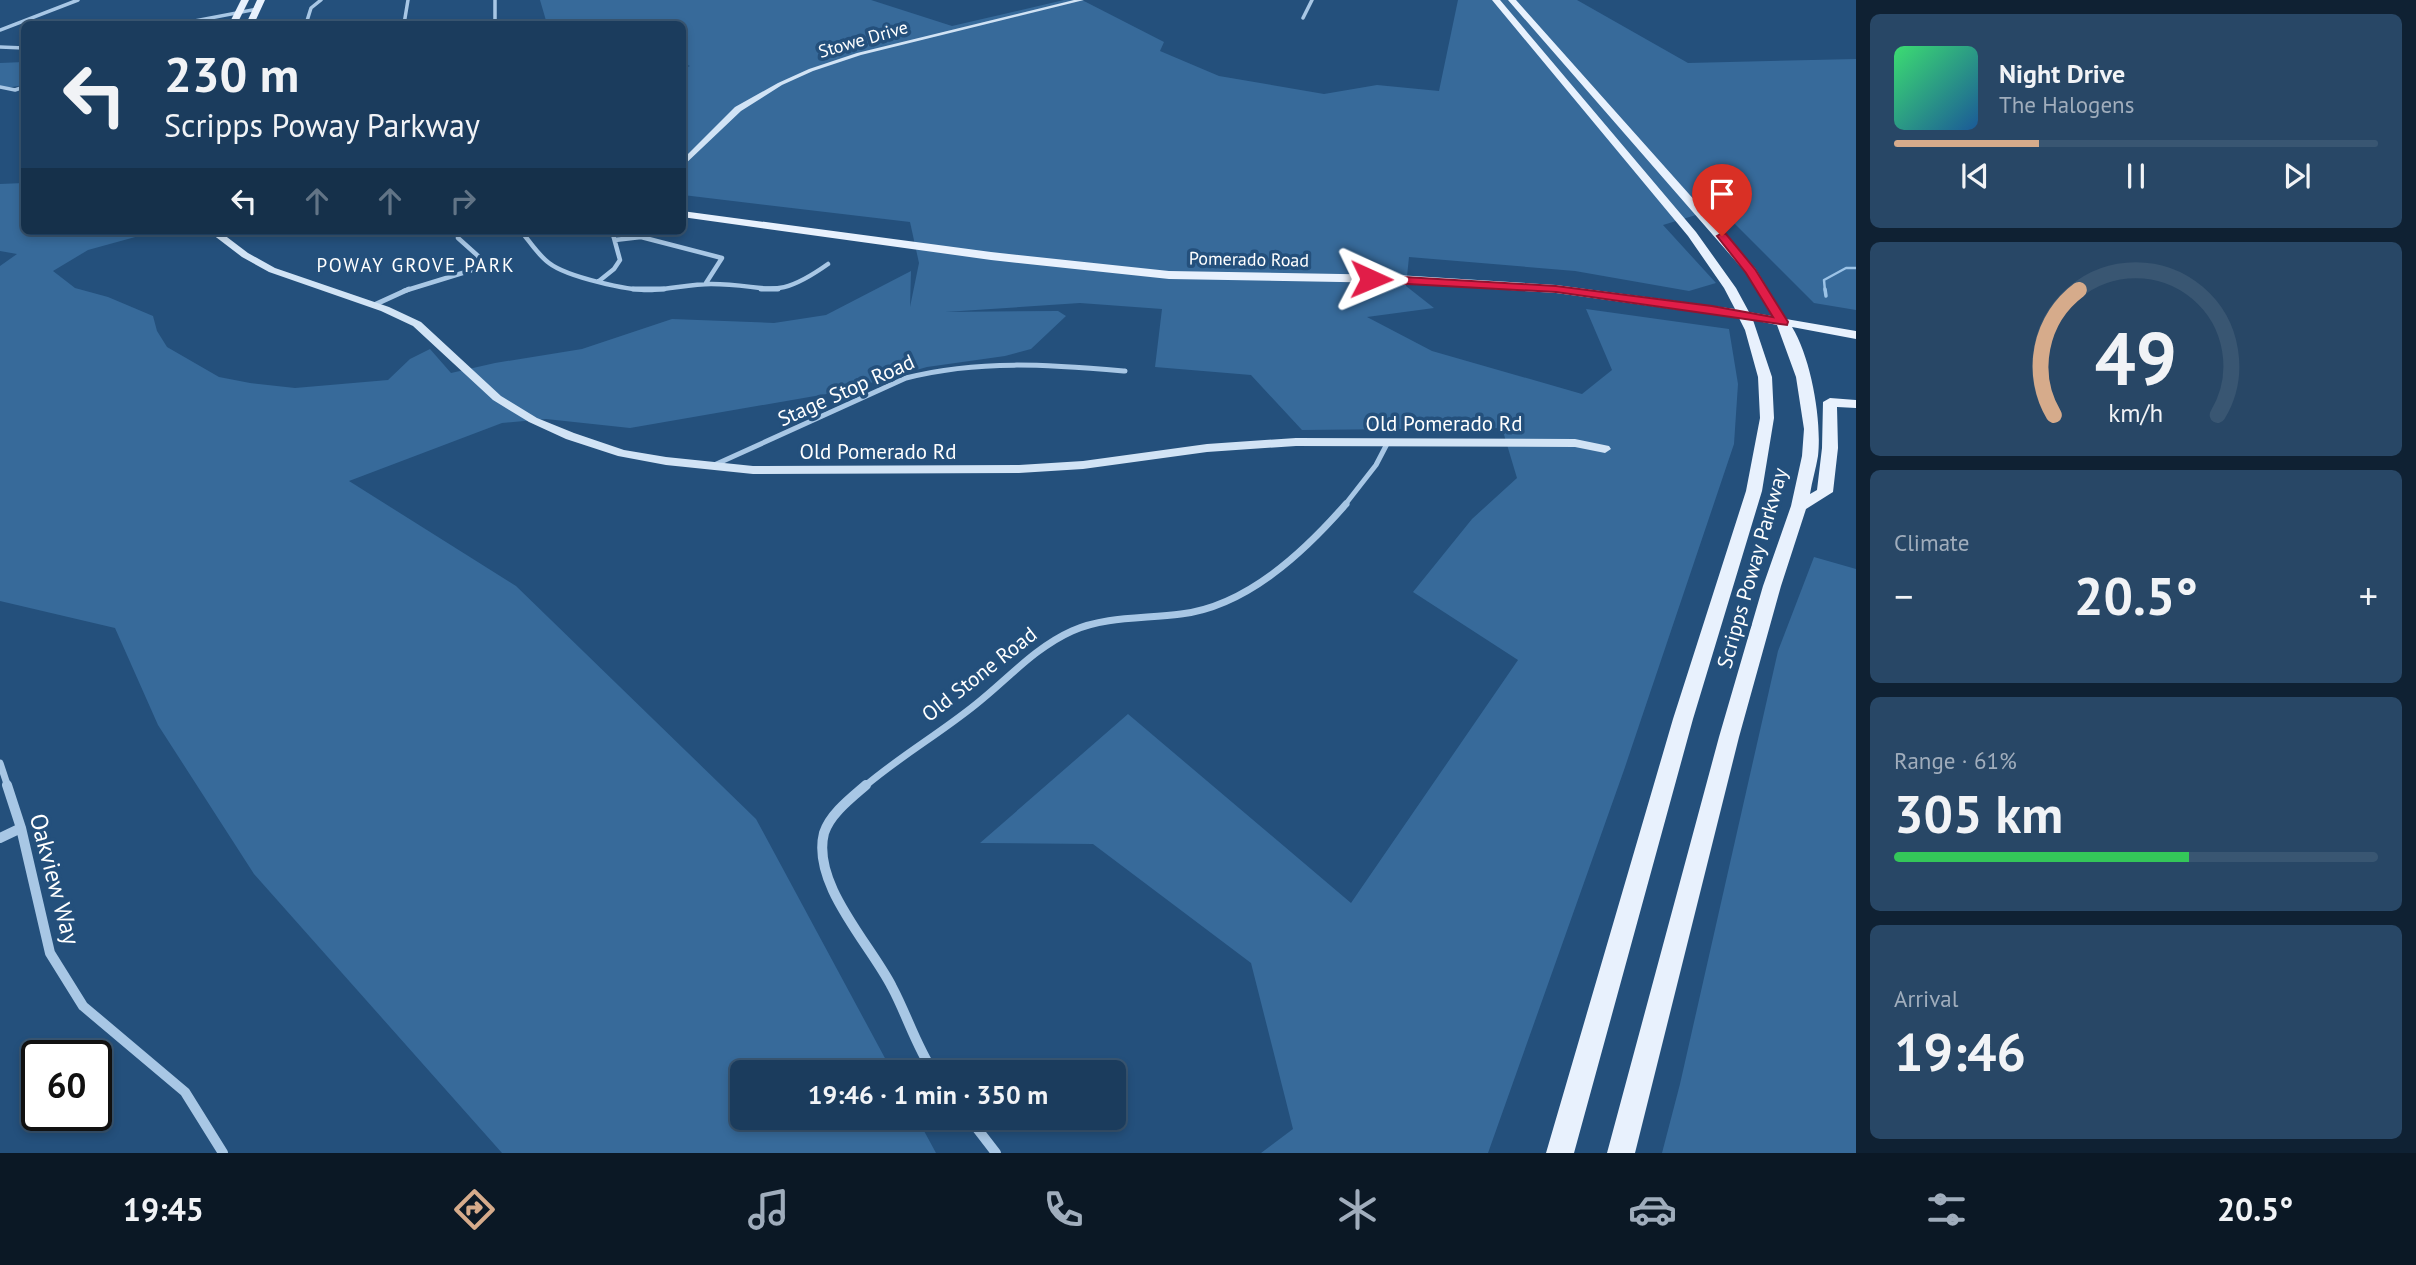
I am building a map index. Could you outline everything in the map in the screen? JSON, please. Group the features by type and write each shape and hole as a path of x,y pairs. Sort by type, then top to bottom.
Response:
{"main road":[{"path":"234,21 245,0"},
{"path":"251,21 261,0"},
{"name":"Scripps Poway Parkway","path":"1496,0 1692,234 1743,309 1765,377 1767,418 1764,447 1754,491 1679,731 1560,1153"},
{"name":"Scripps Poway Parkway","path":"1512,0 1751,271 1779,315 1803,376 1811,429 1810,456 1799,506 1772,586 1729,737 1621,1153"},
{"name":"Pomerado Road","path":"686,204 1182,264 1394,267 1520,274 1779,315 1856,323"},
{"name":"Pomerado Road","path":"686,215 1122,271 1235,278 1397,279 1527,286 1743,309"},
{"name":"Pomerado Road","path":"1779,315 1856,335"},
{"path":"1799,506 1825,492 1830,448 1830,402 1856,404"}],"street":[{"path":"23,21 78,0"},
{"path":"307,21 311,8 321,0"},
{"path":"404,21 408,0"},
{"path":"495,0 495,21"},
{"name":"Stowe Drive","path":"686,161 738,109 780,83 811,70 859,54 1081,0"},
{"path":"1303,18 1312,0"},
{"path":"194,21 257,9"},
{"path":"0,30 21,22"},
{"path":"0,47 21,48"},
{"path":"0,87 21,89"},
{"name":"Old Pomerado Rd","path":"218,235 245,255 272,270 374,305 416,324 497,398 533,420 570,436 622,453 712,467 753,471 1019,469 1083,465 1207,448 1296,442 1575,443 1605,449"},
{"path":"524,235 547,262 598,281 642,290 706,283 744,285 768,290 785,288 798,284 828,264"},
{"path":"598,281 620,265 622,256 613,235"},
{"path":"615,240 641,237 722,258 706,283"},
{"path":"374,305 397,293 482,267 478,256 458,238"},
{"name":"Stage Stop Road","path":"712,467 906,378 930,370 983,364 1125,371"},
{"name":"Old Stone Road","path":"924,1060 887,977 848,916 826,869 824,832 839,809 915,746 964,714 1032,655 1057,638 1078,629 1153,615 1200,611 1223,603 1283,567 1362,484 1380,462 1388,442"},
{"name":"Oakview Way","path":"0,763 21,828 50,953 83,1006 185,1092 223,1153"},
{"path":"0,838 21,828"},
{"path":"978,1130 996,1153"}],"shaded area":[{"path":"540,0 871,0 952,26 1064,0 1082,0 1164,42 1160,51 1219,76 1324,94 1377,85 1439,91 1458,0 1577,0 1688,63 1856,59 1856,310 1814,303 1719,208 1663,225 1716,283 1689,291 1575,271 1409,257 1406,286 1434,308 1367,317 1432,351 1582,394 1612,370 1586,309 1729,329 1738,384 1734,444 1624,770 1488,1153 1261,1153 1293,1129 1251,963 1093,844 980,843 1128,714 1351,903 1518,660 1413,592 1472,519 1517,478 1502,428 1302,430 1251,375 1155,367 1162,309 1080,303 945,312 1058,311 1066,316 1031,349 1005,356 927,367 838,392 630,428 546,419 502,423 349,481 516,586 756,819 886,1060 730,1060 730,1130 924,1130 936,1153 502,1153 254,874 158,725 115,628 0,601 0,266 17,254 0,251 0,184 21,183 21,235 142,235 88,250 53,271 75,288 108,297 153,316 157,331 167,347 219,377 250,383 295,388 388,380 410,359 430,349 451,373 582,349 672,319 774,323 826,315 911,271 910,307 919,263 910,222 686,195 686,68 690,66 686,64 686,21 546,21"},
{"path":"21,62 21,86 0,89 0,63"},
{"path":"1814,557 1856,569 1856,1153 1662,1153 1778,651"}],"waterway":[{"path":"1825,291 1824,280 1846,268 1856,268"},
{"path":"1825,289 1826,296"}],"district":[{"name":"POWAY GROVE PARK","path":"416,265"}],"route":[{"path":"1371,279 1556,289 1712,309 1783,322 1751,271 1722,236"}]}
